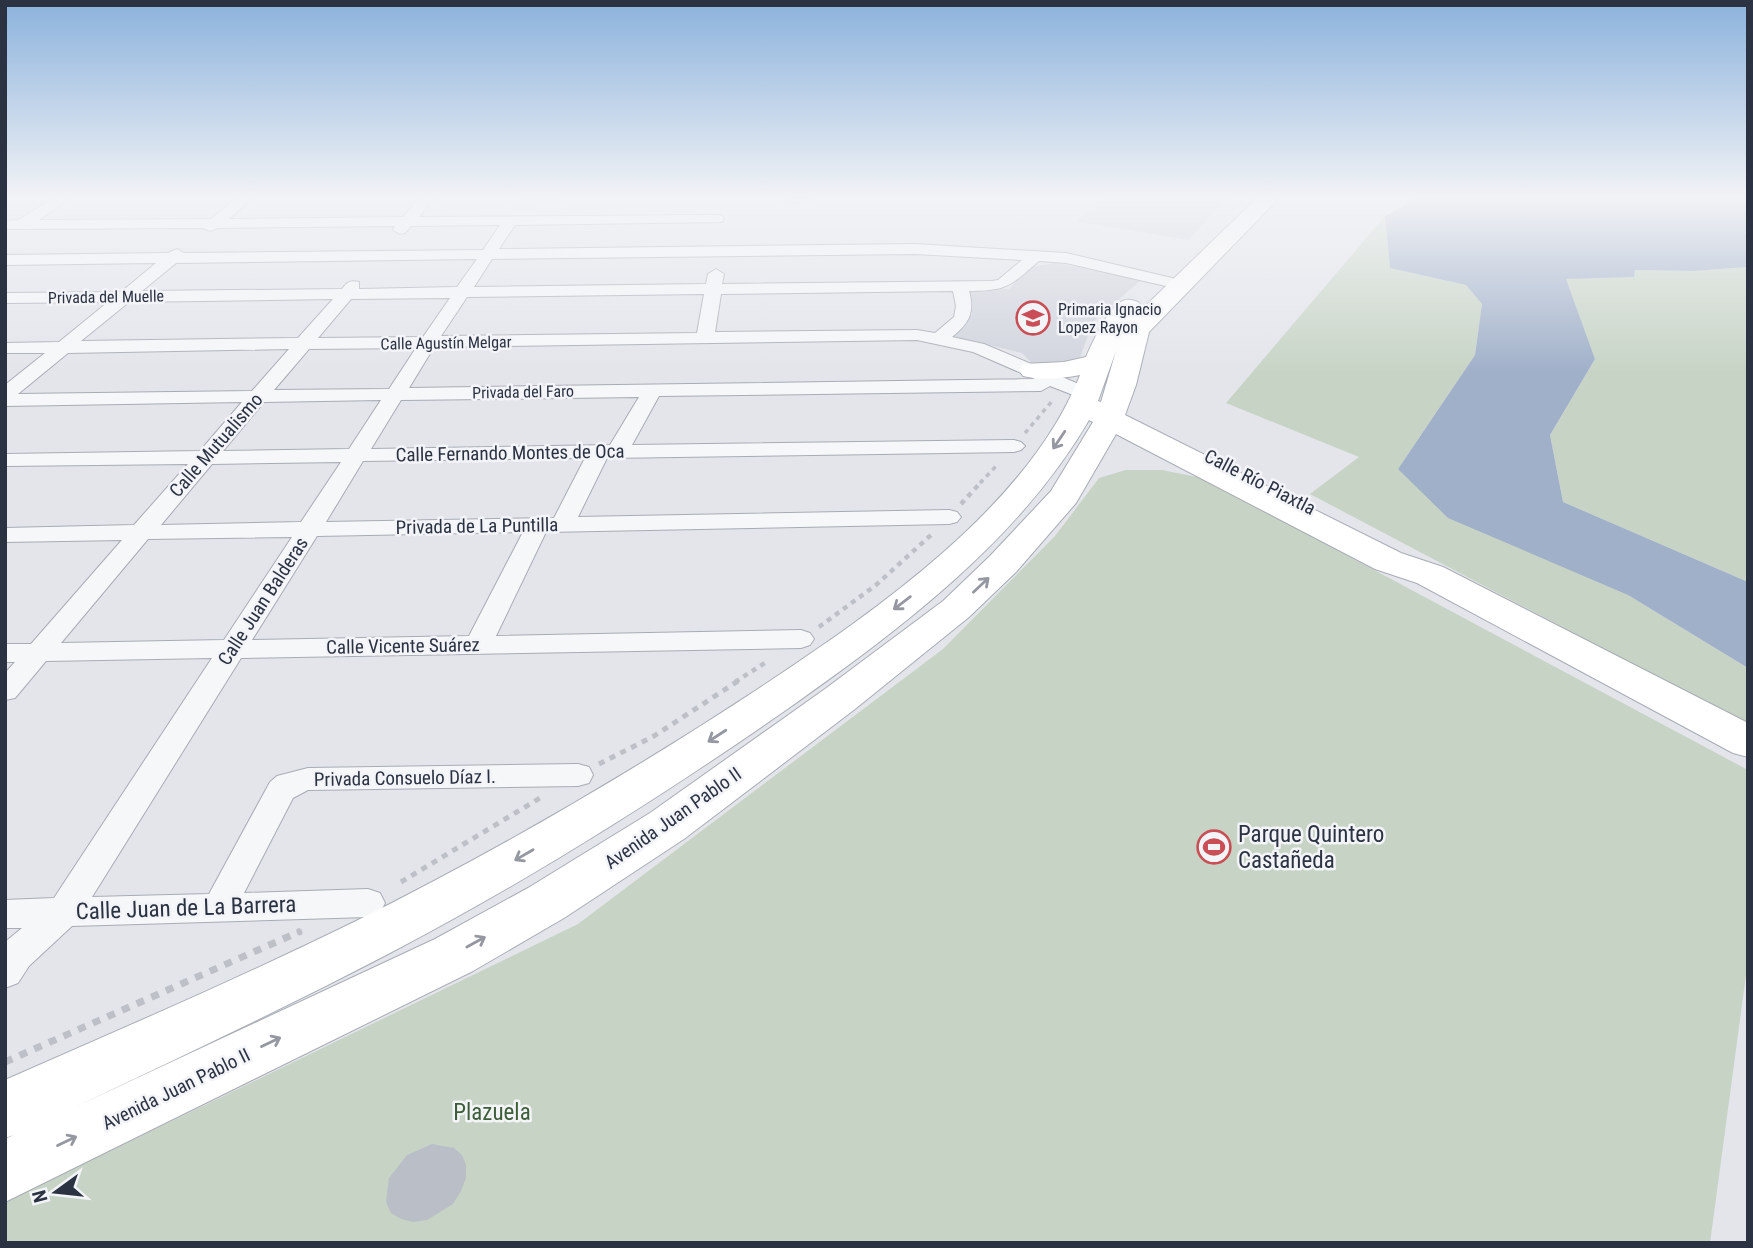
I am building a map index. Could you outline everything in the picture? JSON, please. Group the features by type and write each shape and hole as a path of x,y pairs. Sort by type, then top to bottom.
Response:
{"main road":[{"name":"Avenida Juan Pablo II","path":"5,1110 370,938 509,864 644,784 819,691 956,609 1003,564 1064,496 1084,460 1108,333 1197,256"},
{"path":"1037,377 1064,370 1097,397"},
{"name":"Avenida Juan Pablo II","path":"5,1171 454,955 546,903 667,826 819,691 992,523 1097,397"},
{"name":"Calle Río Piaxtla","path":"1097,397 1207,468 1388,561 1430,575 1748,742"},
{"name":"Calle Río Piaxtla","path":"1097,397 1403,553 1430,575"},
{"path":"1084,460 1136,457 1207,468"}],"street":[{"path":"5,260 354,256"},
{"name":"Calle Mutualismo","path":"5,691 379,256"},
{"name":"Calle Juan Balderas","path":"5,972 16,956 64,912 428,343 486,256"},
{"path":"705,339 715,289 718,256"},
{"name":"Privada del Muelle","path":"5,298 960,287 1004,283 1036,256"},
{"path":"1040,256 1066,258 1169,281"},
{"path":"5,397 173,258"},
{"path":"940,338 964,318 966,313 960,287"},
{"name":"Calle Agustín Melgar","path":"5,348 917,335 978,348 1037,377"},
{"name":"Calle Agustín Melgar","path":"887,337 944,346 973,354 1097,397"},
{"name":"Privada del Faro","path":"5,397 653,390 1037,377"},
{"path":"478,645 550,525 653,390"},
{"name":"Calle Fernando Montes de Oca","path":"5,460 1014,446"},
{"name":"Privada de La Puntilla","path":"5,535 950,517"},
{"name":"Calle Vicente Suárez","path":"5,653 802,639"},
{"name":"Privada Consuelo Díaz I.","path":"220,906 281,790 288,785 308,779 578,775"},
{"name":"Calle Juan de La Barrera","path":"5,914 368,902"}],"shaded area":[{"name":"Primaria Ignacio Lopez Rayon","path":"1056,263 1141,280 1093,322 1079,360 1049,366 1033,364 1022,353 948,335 972,314 967,287 1009,289 1029,267"}],"green space":[{"path":"1351,256 1389,256 1390,268 1466,285 1482,304 1475,355 1398,469 1628,595 1748,668 1748,725 1310,494 1359,457 1226,403"},
{"path":"1748,267 1748,582 1563,502 1550,435 1595,359 1565,278 1634,277 1635,270 1693,271"},
{"name":"Parque Quintero Castañeda","path":"1126,470 1162,470 1202,478 1748,770 1748,960 1710,1243 5,1243 5,1202 578,924 943,649 1055,536 1099,478"}],"water":[{"path":"1389,256 1748,256 1748,267 1693,271 1635,270 1634,277 1566,279 1595,359 1550,435 1563,502 1748,582 1748,668 1628,595 1448,518 1398,469 1475,355 1482,304 1466,285 1390,268"}],"building":[{"path":"432,1144 454,1148 462,1155 466,1165 466,1178 461,1191 453,1204 427,1220 413,1222 401,1219 391,1213 386,1202 389,1178 407,1155"}],"place":[{"name":"Primaria Ignacio Lopez Rayon","path":"1033,318"},
{"name":"Parque Quintero Castañeda","path":"1214,847"}],"park label":[{"name":"Plazuela","path":"492,1112"}]}
